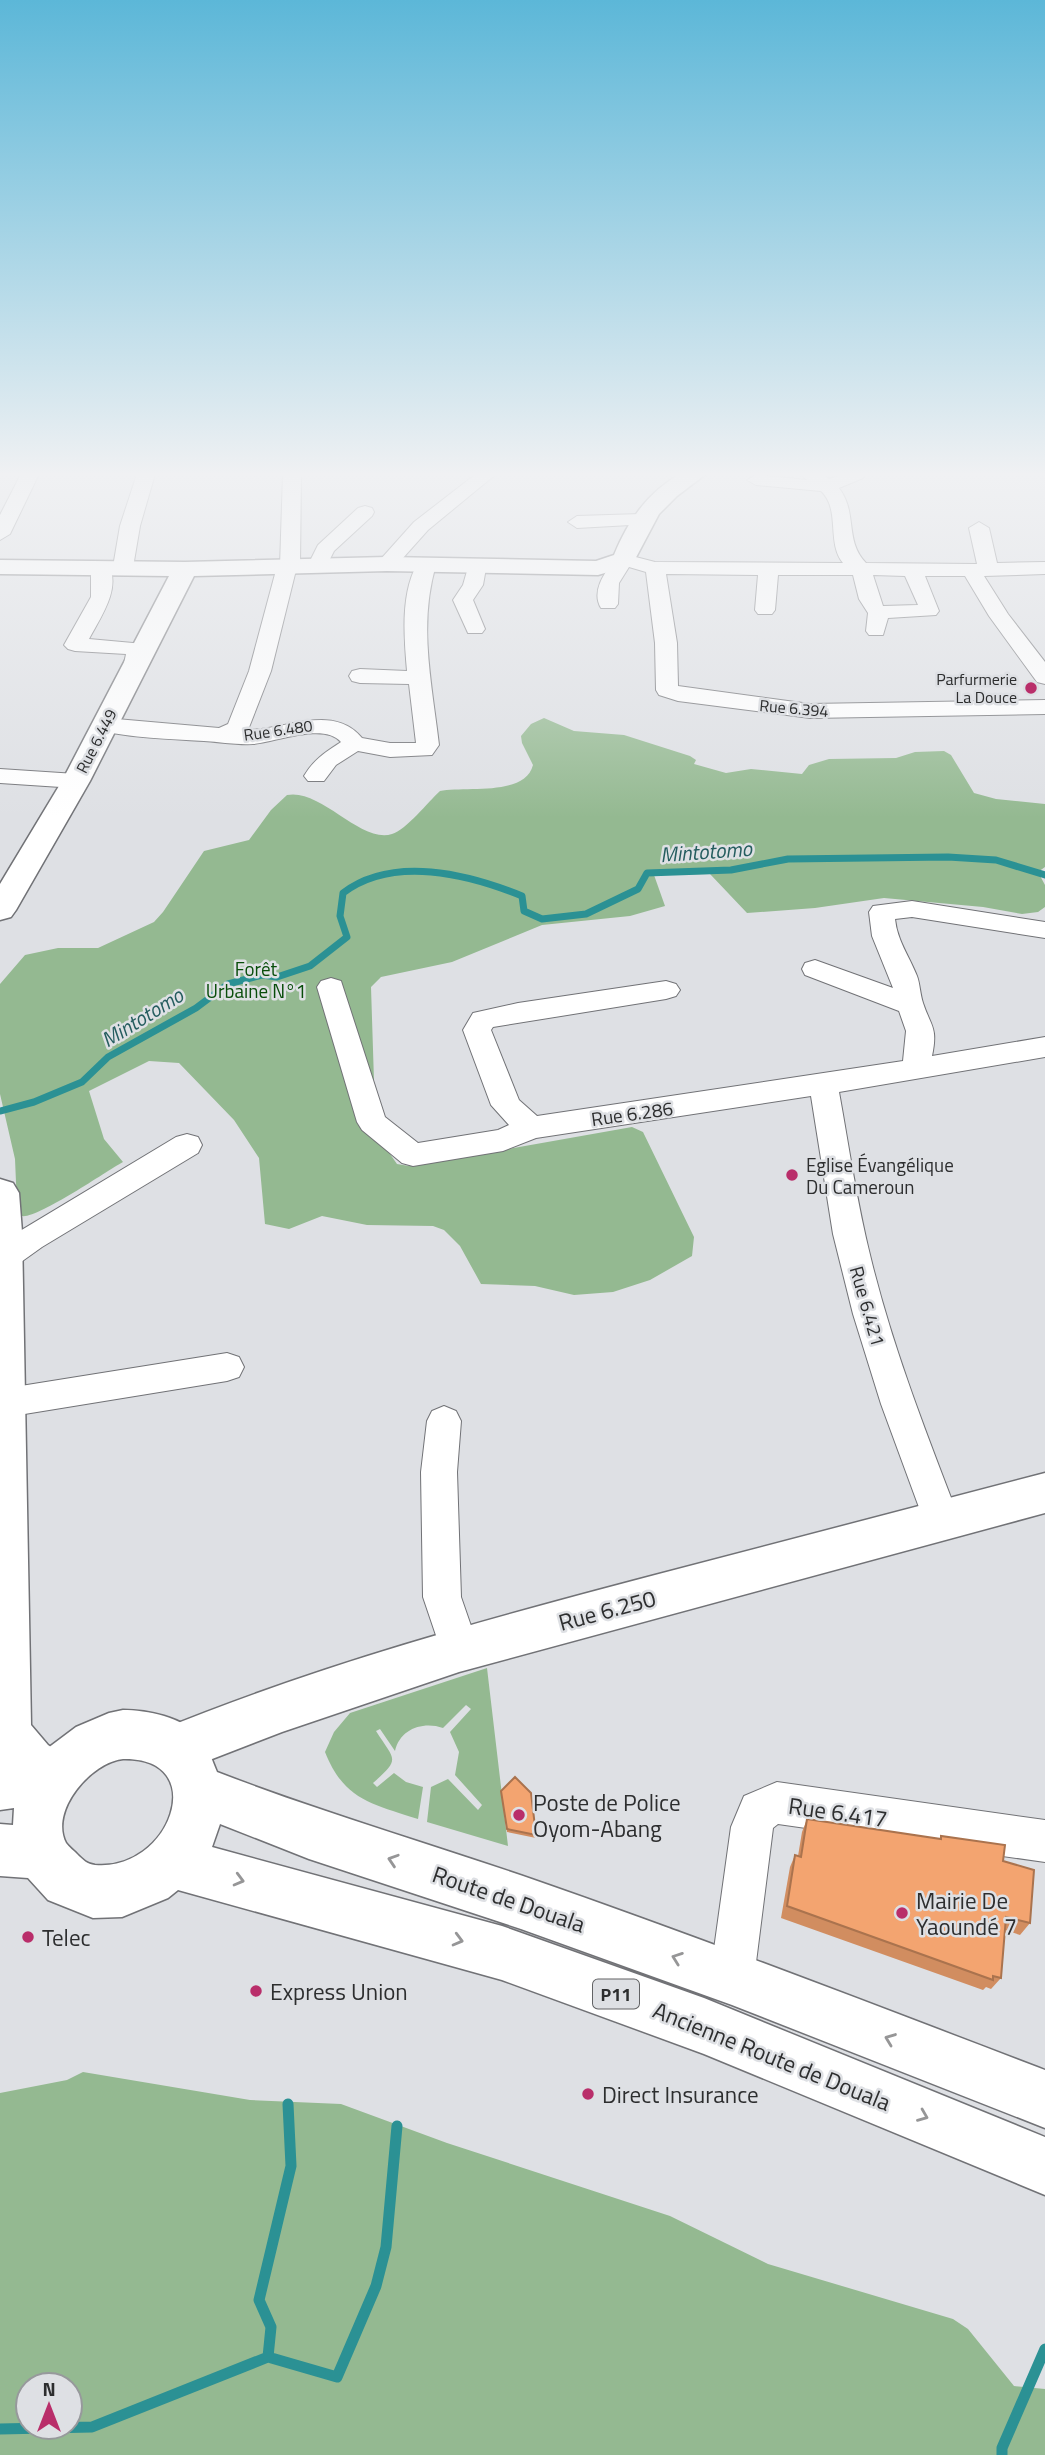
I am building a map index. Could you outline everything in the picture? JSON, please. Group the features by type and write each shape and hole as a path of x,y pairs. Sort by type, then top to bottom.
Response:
{"street":[{"path":"104,589 75,645 137,648 135,664"},
{"name":"Rue 6.449","path":"4,894 76,781 175,589"},
{"path":"223,735 238,728 239,718 260,671 282,589"},
{"name":"Rue 6.480","path":"105,725 223,735 266,735 321,724 346,733 354,743 390,750 424,750 428,745 418,678 416,599 419,589"},
{"path":"471,589 463,600 475,629"},
{"path":"608,604 609,589"},
{"name":"Rue 6.394","path":"658,589 666,643 667,690 678,695 810,711 1045,707"},
{"path":"765,610 767,589"},
{"path":"867,589 877,621 929,611 921,589"},
{"path":"988,589 999,616 1045,677"},
{"path":"360,676 418,678"},
{"path":"316,776 324,761 344,752 354,743"},
{"path":"0,776 76,781"},
{"path":"915,1068 921,1049 921,1031 910,1005 909,990 881,927 882,912 912,909 1045,929"},
{"path":"815,969 910,1005"},
{"name":"Rue 6.286","path":"331,987 372,1122 413,1155 503,1140 531,1128 1045,1047"},
{"path":"531,1128 506,1105 477,1030 483,1020 518,1012 666,990"},
{"name":"Rue 6.421","path":"823,1084 861,1284 913,1448 942,1521"},
{"path":"3,1258 31,1238 187,1144"},
{"path":"0,1193 3,1258 6,1729 13,1745 23,1757 52,1778"},
{"path":"2,1404 227,1367"},
{"path":"444,1421 439,1472 442,1597 459,1649"},
{"name":"Rue 6.250","path":"187,1769 282,1708 459,1649 1045,1493"},
{"name":"Route de Douala","path":"52,1778 78,1752 112,1736 146,1735 187,1769 309,1833 521,1902 732,1978 1045,2099"},
{"path":"52,1778 43,1796 37,1825 21,1852 69,1884 89,1891 110,1893 133,1888 154,1877 173,1862 188,1839 198,1814 187,1769"},
{"path":"0,1785 52,1778"},
{"name":"Rue 6.417","path":"732,1978 752,1827 759,1811 777,1803 1045,1841"},
{"name":"Ancienne Route de Douala","path":"173,1862 502,1953 704,2026 1045,2166"}],"green space":[{"name":"Forêt Urbaine N°1","path":"544,718 574,731 624,735 690,756 696,760 694,764 726,773 751,769 802,774 809,765 829,759 896,758 915,752 944,751 951,755 974,793 996,799 1045,804 1045,867 1038,872 1045,885 1045,907 1038,912 1022,914 983,907 884,898 815,908 747,913 710,874 654,875 665,906 630,916 542,925 452,962 381,977 371,987 375,1112 383,1144 397,1164 409,1166 431,1158 491,1152 632,1127 643,1132 694,1237 692,1256 650,1280 613,1292 574,1295 535,1286 481,1284 460,1246 444,1230 433,1226 367,1225 322,1216 289,1229 265,1224 259,1158 234,1120 179,1063 149,1061 89,1091 104,1139 123,1162 56,1203 22,1216 17,1206 15,1159 0,1094 0,984 25,955 58,948 98,948 154,922 204,851 249,840 271,810 287,795 300,795 313,800 367,831 380,835 392,834 404,827 440,791 492,788 518,782 528,775 533,765 521,736 531,724"},
{"path":"487,1668 508,1846 427,1822 431,1787 448,1779 478,1810 482,1805 455,1775 459,1752 450,1732 471,1709 466,1705 443,1728 420,1726 407,1732 395,1751 380,1729 376,1731 392,1759 388,1769 373,1783 377,1787 394,1773 406,1782 423,1787 418,1819 373,1804 361,1798 341,1781 325,1752 334,1732 350,1713"},
{"path":"83,2072 250,2100 341,2104 447,2143 670,2216 768,2264 953,2319 968,2329 1014,2386 1045,2389 1045,2455 0,2455 0,2093 67,2080"}],"building":[{"name":"Poste de Police Oyom-Abang","path":"515,1777 531,1793 536,1835 507,1829 501,1791"},
{"name":"Mairie De Yaoundé 7","path":"807,1819 941,1839 941,1836 1005,1845 1003,1861 1034,1870 1030,1923 1006,1917 1001,1978 993,1976 993,1980 787,1906 795,1855 801,1857"}],"waterway":[{"name":"Mintotomo","path":"0,1111 34,1102 82,1082 108,1057 196,1008 228,984 262,975 277,977 310,966 347,937 340,916 343,893 363,881 384,874 431,872 478,881 522,896 524,911 542,919 586,914 638,889 647,873 731,870 788,859 948,857 996,860 1045,875"},
{"path":"268,2357 271,2327 259,2300 291,2166 288,2104"},
{"path":"268,2357 337,2377 376,2286 386,2247 397,2126"},
{"path":"1002,2455 1002,2448 1045,2349"},
{"path":"0,2429 92,2427 268,2357"}],"place":[{"name":"Parfurmerie La Douce","path":"1031,688"},
{"name":"Eglise Évangélique Du Cameroun","path":"792,1175"},
{"name":"Poste de Police Oyom-Abang","path":"519,1815"},
{"name":"Mairie De Yaoundé 7","path":"902,1913"},
{"name":"Telec","path":"28,1937"},
{"name":"Express Union","path":"256,1991"},
{"name":"Direct Insurance","path":"588,2094"}]}
